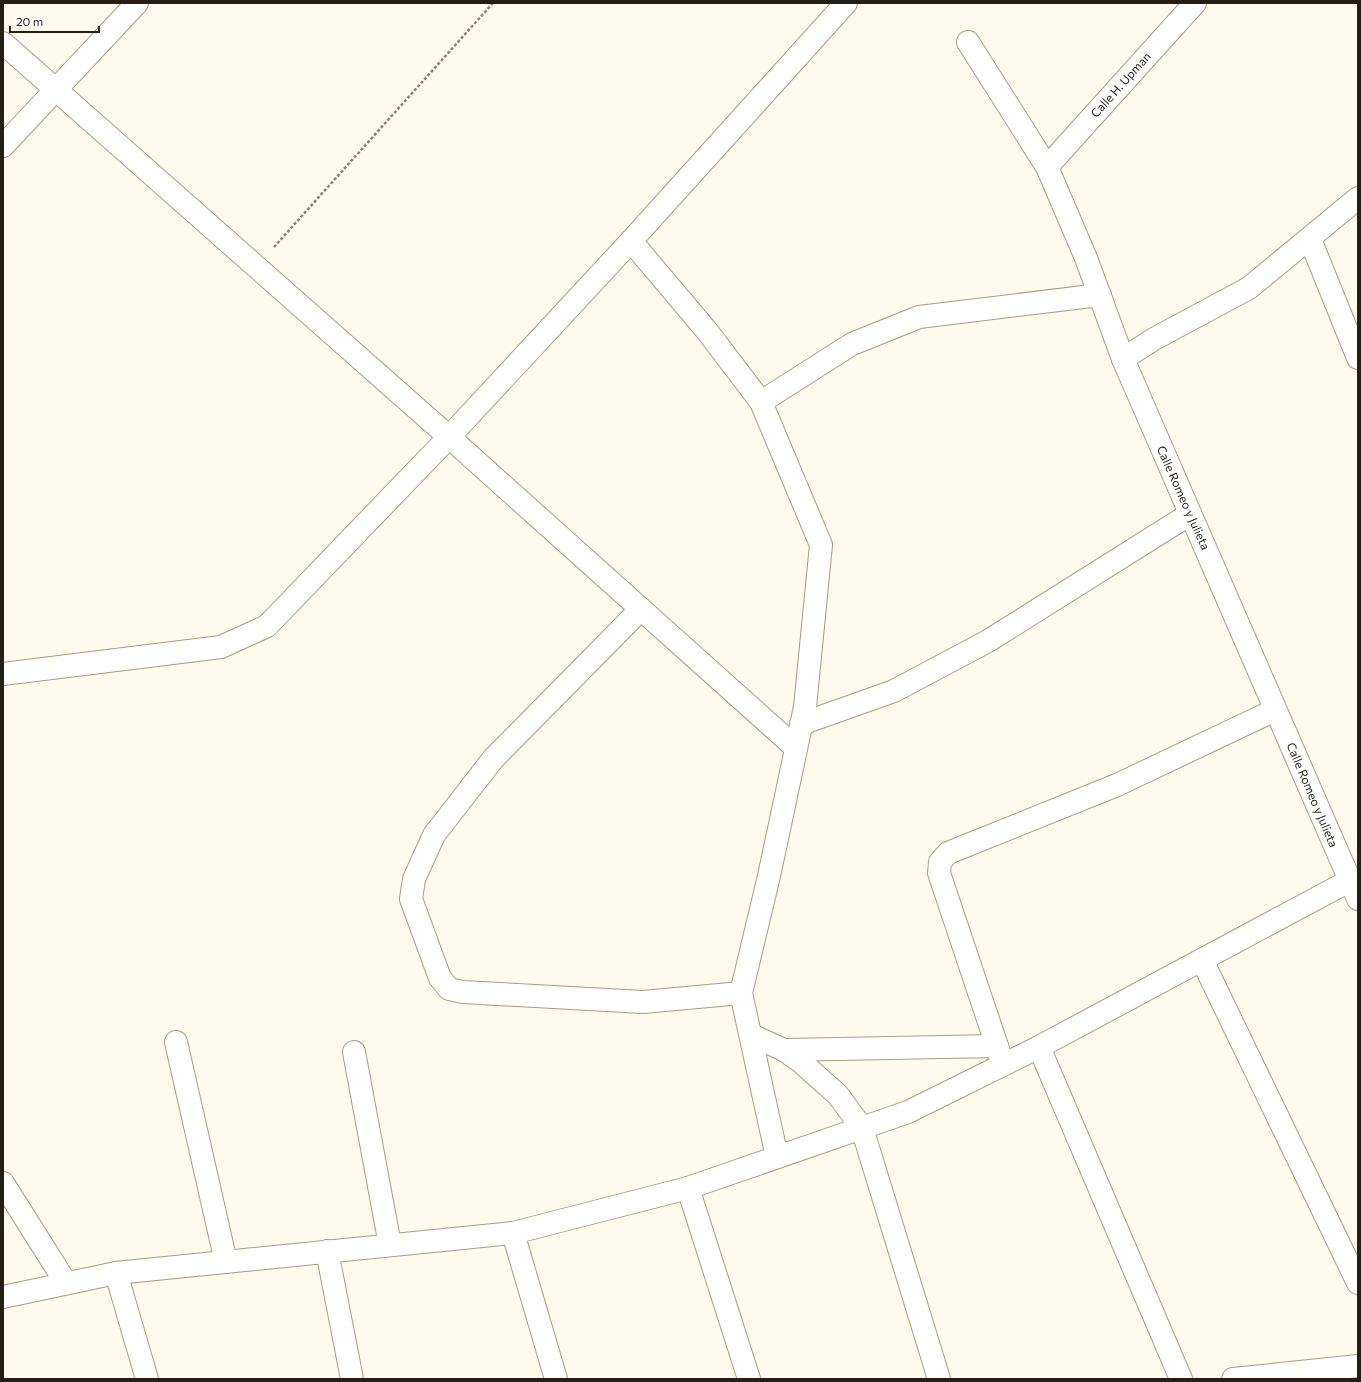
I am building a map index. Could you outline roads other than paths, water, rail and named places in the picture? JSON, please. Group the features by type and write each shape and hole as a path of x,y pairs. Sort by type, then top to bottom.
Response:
{"street":[{"path":"3,146 137,3"},
{"path":"3,674 221,647 267,626 449,437 631,241 846,3"},
{"name":"Calle H. Upman","path":"1047,167 1195,3"},
{"name":"Calle Romeo y Julieta","path":"968,42 1047,167 1100,295 1122,359 1353,890"},
{"path":"3,43 449,437 796,748"},
{"path":"1122,359 1154,339 1249,288 1358,198"},
{"path":"1310,238 1358,358"},
{"path":"631,241 707,331 761,402 821,545 801,724 769,876 741,993 777,1157"},
{"path":"761,402 852,344 919,317 1100,295"},
{"path":"801,724 894,691 988,641 1190,514"},
{"path":"641,609 493,759 434,834 414,879 411,899 440,978 448,989 463,992 643,1002 741,993"},
{"path":"1000,1055 939,873 940,862 948,853 1117,785 1276,710"},
{"path":"784,1050 1000,1055 1039,1047 1202,960 1353,890"},
{"path":"1202,960 1358,1283"},
{"path":"751,1035 784,1050 838,1095 862,1128 939,1379"},
{"path":"176,1042 226,1262"},
{"path":"1039,1047 1181,1379"},
{"path":"354,1052 390,1245"},
{"path":"3,1297 116,1273 513,1233 688,1188 908,1112 1000,1055"},
{"path":"3,1183 66,1283"},
{"path":"688,1188 750,1379"},
{"path":"513,1233 556,1379"},
{"path":"327,1251 352,1379"},
{"path":"116,1273 147,1379"},
{"path":"1232,1379 1358,1366"}]}
